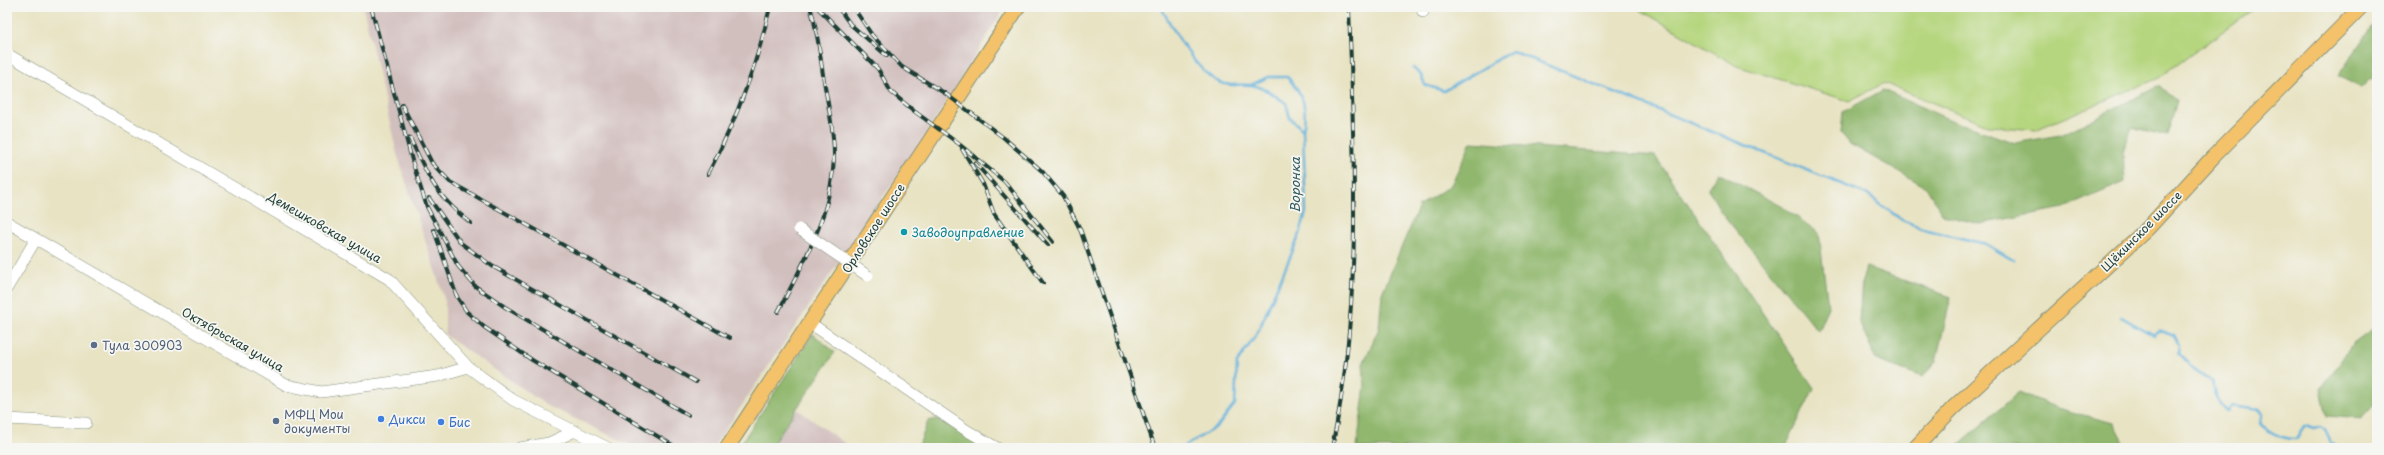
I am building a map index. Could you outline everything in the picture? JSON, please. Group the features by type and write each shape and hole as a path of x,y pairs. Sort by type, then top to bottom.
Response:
{"main road":[{"name":"Орловское шоссе","path":"727,448 1018,7"},
{"name":"Щёкинское шоссе","path":"1914,448 1953,408 2148,228 2213,156 2360,7"}],"street":[{"name":"Демешковская улица","path":"7,54 389,279 468,367 513,400 537,414 608,448"},
{"name":"Октябрьская улица","path":"7,222 286,385 321,392 438,376 468,367"},
{"path":"799,229 868,276"},
{"path":"7,288 36,239"},
{"path":"810,324 966,430 997,448"},
{"path":"7,419 86,423"},
{"path":"520,448 549,443 575,432"}],"shaded area":[{"path":"363,7 1005,7 941,111 713,448 637,448 546,405 445,335 445,301 397,154"},
{"path":"794,407 851,448 763,448"}],"green space":[{"path":"1635,7 2256,7 2159,78 2035,130 1990,126 1884,83 1849,101 1737,66"},
{"path":"2377,20 2377,73 2362,88 2338,76"},
{"path":"2159,86 2177,100 2167,136 2132,127 2123,152 2125,182 2064,208 1980,224 1943,215 1926,187 1850,144 1841,133 1843,112 1883,90 1948,119 2015,143 2061,135"},
{"path":"1471,142 1655,156 1814,388 1785,448 1458,448 1448,444 1447,448 1357,448 1365,385 1363,364 1379,328 1382,293 1419,206 1451,185"},
{"path":"1718,173 1784,208 1819,233 1828,307 1818,331 1721,212 1708,188"},
{"path":"1866,267 1951,297 1936,361 1923,377 1876,360 1859,322 1862,281"},
{"path":"2377,326 2377,402 2361,419 2327,416 2321,389 2352,345"},
{"path":"813,334 835,352 770,448 738,448"},
{"path":"2019,392 2057,408 2113,423 2126,448 1955,448"},
{"path":"937,419 986,448 918,448 928,421"}],"waterway":[{"name":"Воронка","path":"1161,7 1179,39 1206,73 1225,84 1255,86 1269,92 1286,103 1290,118 1303,130 1306,212 1300,234 1258,332 1237,363 1235,404 1218,426 1182,448"},
{"path":"1413,68 1421,75 1425,85 1444,91 1512,51 1866,194 1902,220 1927,230 1986,244 2013,260"},
{"path":"1251,85 1268,77 1287,77 1297,89 1303,101 1305,114 1303,130"},
{"path":"2121,317 2153,335 2159,330 2174,336 2179,346 2178,353 2194,369 2213,382 2213,390 2222,406 2227,411 2231,406 2259,410 2262,414 2259,423 2267,430 2285,438 2296,439 2302,429 2307,426 2314,429 2320,427 2324,429 2330,442 2340,448"}],"railway":[{"path":"371,7 413,164 427,207 458,266 475,286 505,307 688,415"},
{"path":"708,174 728,134 745,92 759,50 770,7"},
{"path":"778,312 807,255 823,216 832,175 834,154 832,127 817,34 810,7"},
{"path":"817,7 878,69 891,92 959,144 1005,182 1053,242"},
{"path":"838,7 850,24 887,56"},
{"path":"853,7 872,35 902,67 946,94 1004,138 1042,171 1063,196 1080,229 1155,448"},
{"path":"1332,448 1342,393 1352,283 1354,173 1349,7"},
{"path":"402,105 432,163 450,182 730,338"},
{"path":"410,138 422,164 441,195 471,223"},
{"path":"962,149 983,184 994,214 1043,283"},
{"path":"975,163 1048,245"},
{"path":"429,198 461,243 492,266 696,382"},
{"path":"434,230 457,297 467,312 484,327 532,360 677,448"}],"place":[{"name":"Заводоуправление","path":"904,232"},
{"name":"Тула 300903","path":"94,345"},
{"name":"Дикси","path":"381,419"},
{"name":"МФЦ Мои документы","path":"276,421"},
{"name":"Бис","path":"441,422"}]}
